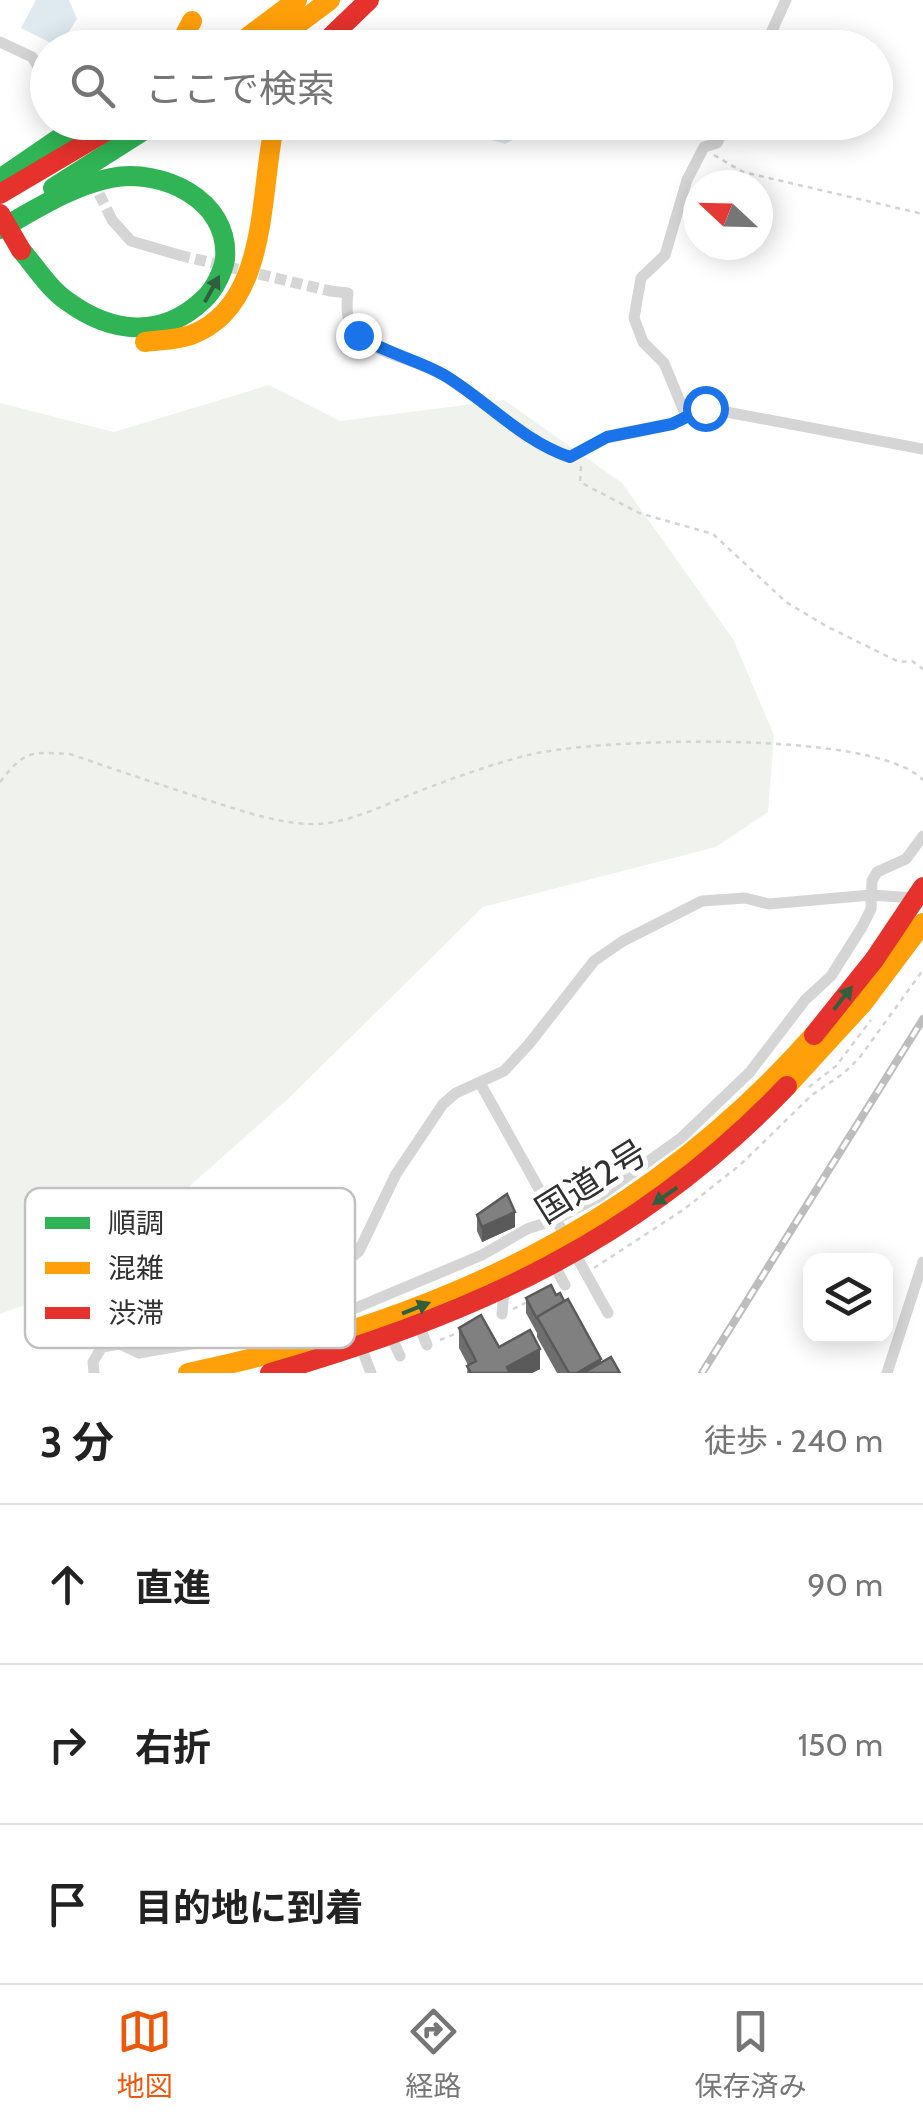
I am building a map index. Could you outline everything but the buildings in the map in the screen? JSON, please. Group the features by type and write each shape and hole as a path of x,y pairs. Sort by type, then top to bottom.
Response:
{"highway":[{"path":"257,30 297,0"},
{"path":"290,30 330,0"},
{"path":"338,30 369,0"},
{"path":"187,30 192,21"},
{"path":"0,179 57,140"},
{"path":"0,194 92,140"},
{"path":"127,140 0,216 10,247 39,294 58,312 106,336 142,342 195,332 229,309 246,284 255,262 270,140"},
{"path":"0,229 73,190 107,179 154,177 178,185 199,199 219,229 223,252 215,288 195,312 167,326 136,330 108,324 74,309 10,247"},
{"name":"国道2号","path":"355,1329 526,1258 640,1192 690,1155 752,1100 819,1028 921,894"},
{"name":"国道2号","path":"270,1373 304,1369 360,1347 396,1346 423,1336 554,1265 564,1238 678,1188 798,1078 860,1007 923,923"},
{"name":"国道2号","path":"188,1373 294,1348"}],"street":[{"path":"772,30 786,0"},
{"path":"0,42 30,56"},
{"path":"686,416 664,363 643,342 634,318 642,278 665,255 688,180 704,147 719,140"},
{"path":"112,220 130,241 179,255"},
{"path":"330,290 348,294 346,312 358,335 444,375 497,415 570,457 607,437 672,424 705,408 923,449"},
{"path":"564,1238 600,1196 681,1138 750,1072 805,1000 831,976 871,909 872,881 877,872 906,858 923,836"},
{"path":"355,1254 396,1174 443,1104 456,1093 504,1071 530,1044 594,960 702,901 730,898 769,904 921,894"},
{"path":"480,1083 608,1314"},
{"path":"355,1308 482,1255 527,1229 564,1238"},
{"path":"526,1258 527,1229"},
{"path":"887,1373 923,1262"},
{"path":"554,1265 565,1284"},
{"path":"502,1314 504,1291"},
{"path":"360,1347 371,1373"},
{"path":"94,1373 93,1362 102,1348"},
{"path":"130,1348 140,1352 164,1348"}],"path":[{"path":"704,147 742,172 923,214"},
{"path":"582,453 580,482 639,514 713,534 786,602 898,662 912,661 923,668"},
{"path":"0,782 18,759 38,753 70,754 261,817 318,824 349,819 448,780 531,754 642,742 816,747 871,755 916,773 923,780"}],"shaded area":[{"path":"36,0 69,0 77,19 70,30 30,32 21,28"},
{"path":"269,385 340,421 504,400 622,483 733,639 774,735 768,812 716,847 483,907 289,1098 188,1188 25,1188 25,1305 0,1314 0,403 114,432"}],"tunnel":[{"path":"92,179 112,220"},
{"path":"179,255 330,291"}],"railway":[{"path":"702,1373 923,1019"}],"traffic: fast":[{"path":"0,179 57,140"},
{"path":"53,188 129,140"},
{"path":"0,229 54,199 96,182 130,176 151,178 189,192 204,204 224,238 225,259 211,291 188,312 172,321 137,327 102,320 67,301 21,250"}],"traffic: slow":[{"path":"257,30 297,0"},
{"path":"290,30 330,0"},
{"path":"187,30 192,21"},
{"path":"145,342 191,335 217,320 235,299 257,243 272,140"},
{"path":"787,1086 863,1003 923,923"},
{"path":"355,1329 450,1294 607,1213 679,1162 748,1103 814,1035"},
{"path":"188,1373 289,1348"}],"traffic: jam":[{"path":"338,30 369,0"},
{"path":"0,194 92,140"},
{"path":"0,214 21,250"},
{"path":"814,1035 874,960 923,887"},
{"path":"355,1347 483,1298 612,1229 672,1188 731,1140 787,1086"},
{"path":"270,1373 353,1348"}],"route":[{"path":"358,335 444,375 497,415 570,457 607,437 672,424 705,408"}]}
